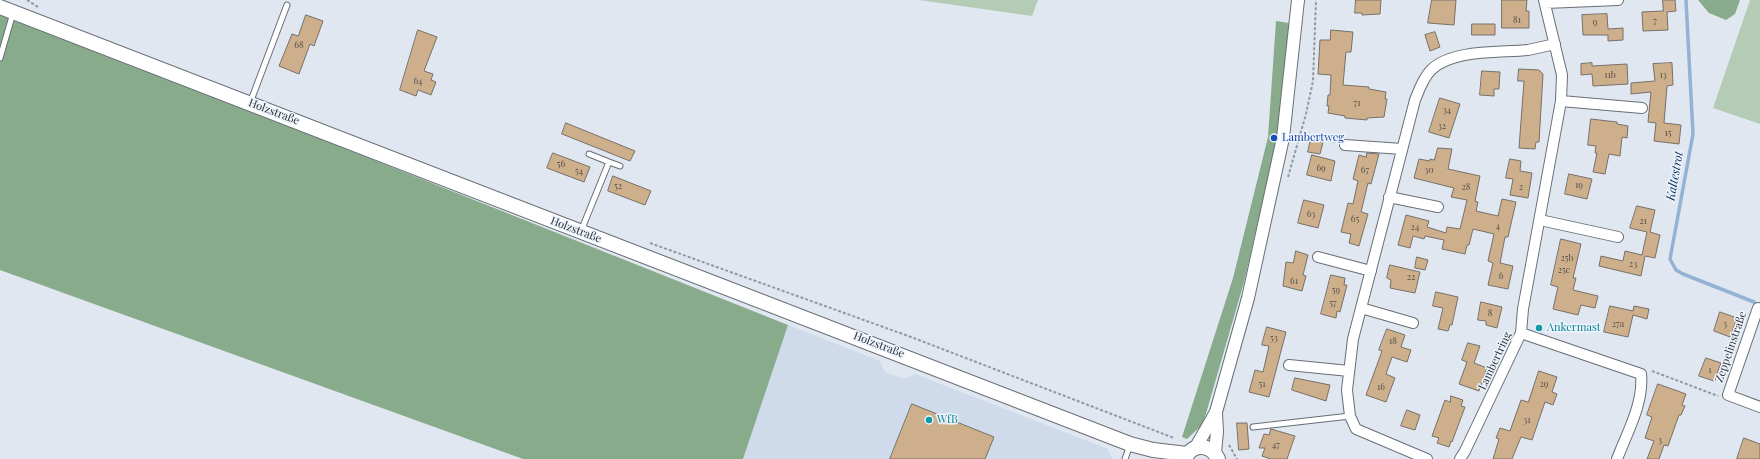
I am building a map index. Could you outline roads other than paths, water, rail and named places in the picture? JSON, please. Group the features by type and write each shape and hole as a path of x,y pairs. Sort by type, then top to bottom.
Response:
{"main road":[{"name":"Holzstraße","path":"0,7 1130,444 1153,450 1189,453 1208,448 1217,456"},
{"name":"Holzstraße","path":"1153,450 1164,459"}],"street":[{"path":"1189,453 1216,412 1248,298 1283,138 1298,0"},
{"name":"Lambertring","path":"1460,459 1521,333 1523,309 1561,102 1562,75 1545,2 1618,0"},
{"path":"1427,459 1356,430 1350,416 1347,390 1348,371 1361,308 1415,100 1422,82 1431,70 1458,56 1530,49 1555,44"},
{"path":"1561,102 1642,108"},
{"path":"1345,145 1402,149"},
{"path":"1389,197 1438,207"},
{"path":"1540,220 1618,237"},
{"path":"1318,257 1371,271"},
{"path":"1361,308 1413,323"},
{"name":"Zeppelinstraße","path":"1758,308 1728,395 1760,407"},
{"path":"1521,333 1642,374 1640,398 1617,459"},
{"path":"1289,365 1348,371"},
{"path":"1216,412 1217,456"}],"lane":[{"path":"250,103 287,5"},
{"path":"0,58 14,12"},
{"path":"589,154 620,166"},
{"path":"581,232 608,162"},
{"path":"1253,427 1350,416"},
{"path":"1125,459 1130,444"}],"waterway":[{"name":"Kaltestrot","path":"1686,0 1693,134 1670,259 1676,270 1683,274 1754,302"}],"place":[{"name":"Lambertweg","path":"1274,138"},
{"name":"Ankermast","path":"1539,328"},
{"name":"WfB","path":"929,420"}]}
